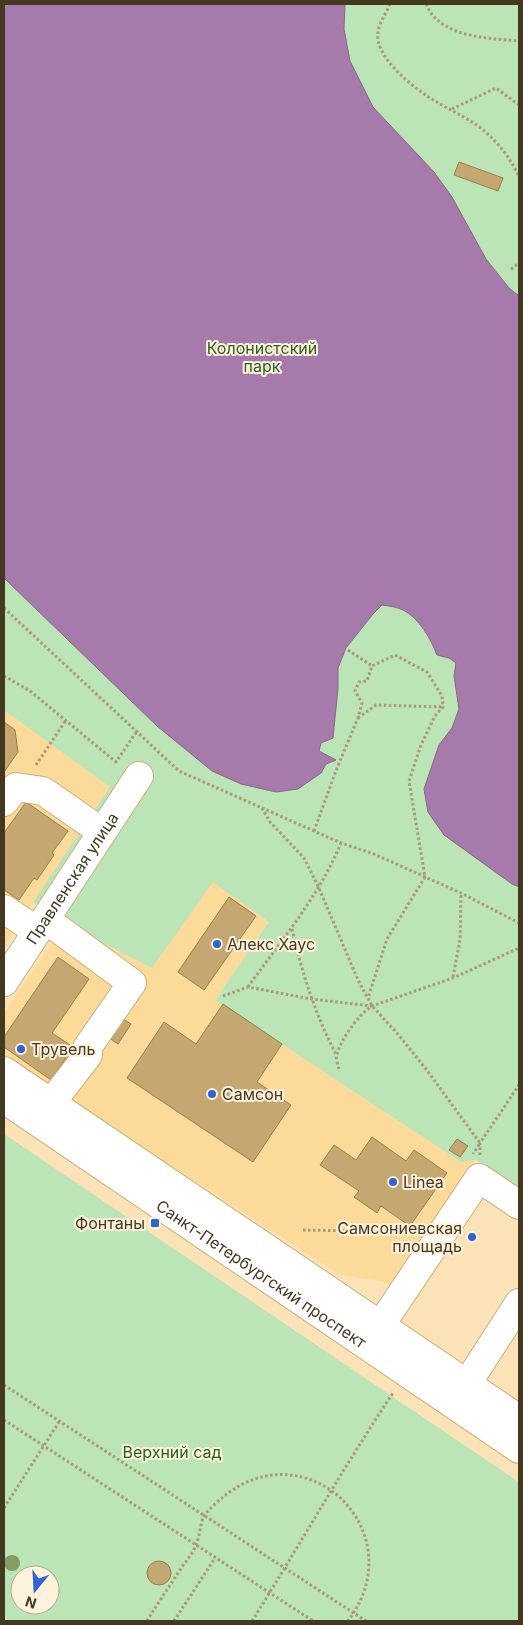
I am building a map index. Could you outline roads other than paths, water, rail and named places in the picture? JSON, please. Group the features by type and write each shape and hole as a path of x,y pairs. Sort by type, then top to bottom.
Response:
{"main road":[{"name":"Правленская улица","path":"4,982 139,776"},
{"path":"10,794 44,791 102,832"},
{"path":"4,909 41,925 132,984 87,1048 88,1055 51,1103"},
{"name":"Санкт-Петербургский проспект","path":"4,1071 374,1336"},
{"name":"Санкт-Петербургский проспект","path":"4,1100 374,1336 460,1394 519,1448"},
{"path":"374,1336 479,1178 519,1206"},
{"path":"460,1394 519,1303"},
{"name":"Санкт-Петербургский проспект","path":"460,1394 519,1420"}],"place":[{"name":"Алекс Хаус","path":"217,944"},
{"name":"Трувель","path":"21,1049"},
{"name":"Самсон","path":"212,1094"},
{"name":"Linea","path":"393,1182"},
{"name":"Фонтаны","path":"155,1223"},
{"name":"Самсониевская площадь","path":"472,1237"}],"park label":[{"name":"Колонистский парк","path":"262,357"},
{"name":"Верхний сад","path":"172,1452"}]}
